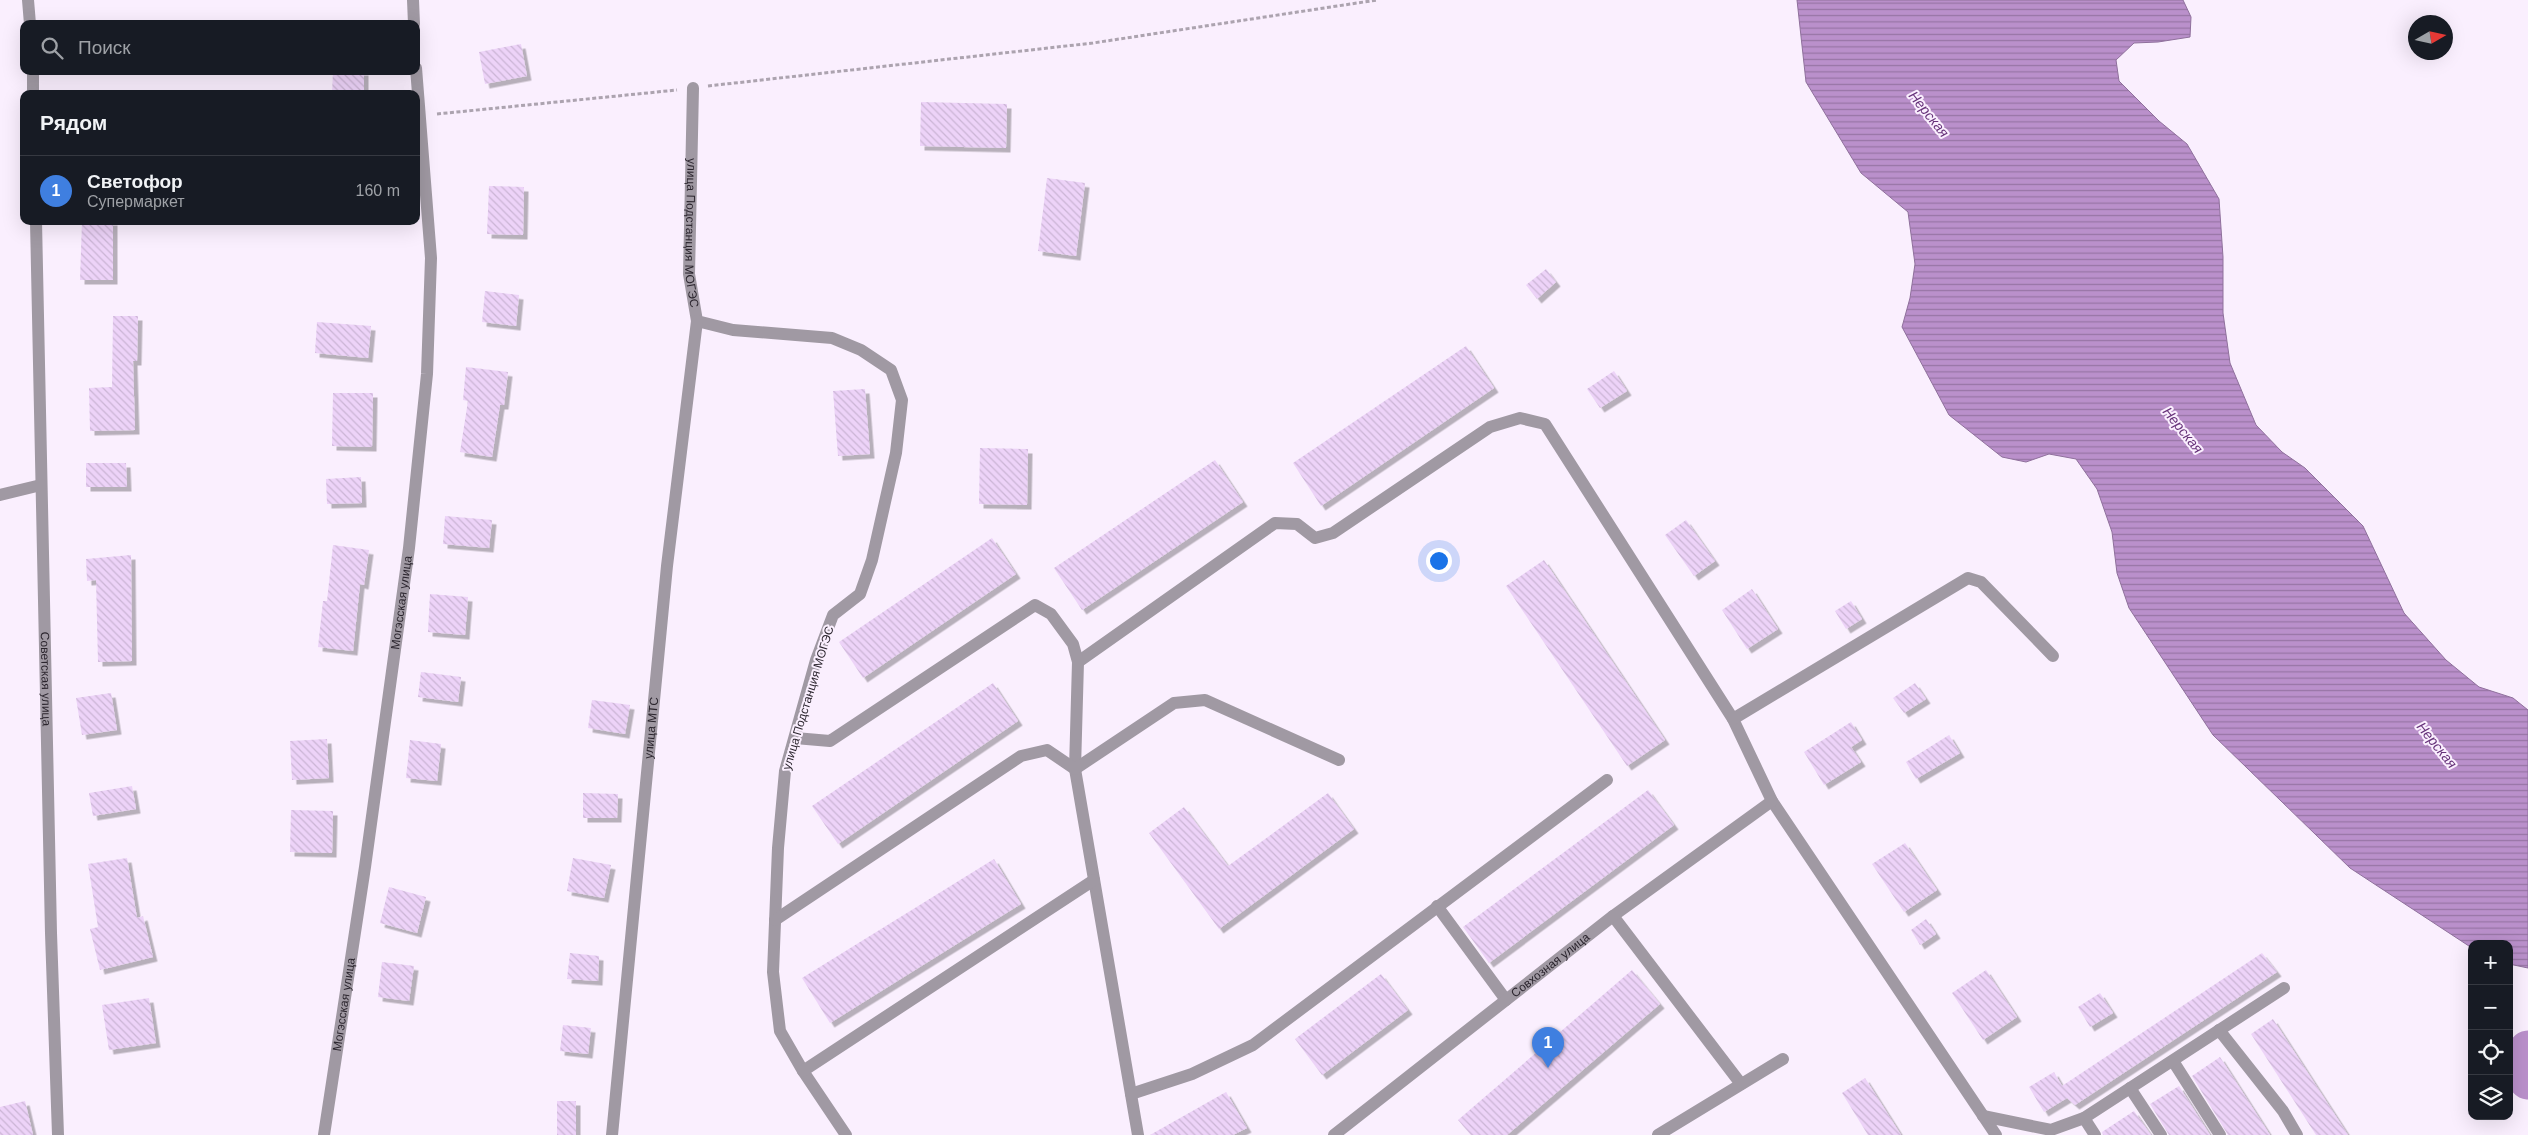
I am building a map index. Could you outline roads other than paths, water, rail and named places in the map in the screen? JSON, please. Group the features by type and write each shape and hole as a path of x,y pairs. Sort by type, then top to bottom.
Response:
{"street":[{"path":"28,0 30,20"},
{"path":"413,0 414,20"},
{"path":"33,75 33,90"},
{"name":"Могэсская улица","path":"416,75 417,90"},
{"name":"улица Подстанция МОГЭС","path":"693,88 689,274 697,322 733,330 832,338 860,350 891,370 902,400 896,453 872,560 860,594 833,615 816,660 785,772 778,848 773,972 780,1031 803,1071 846,1135"},
{"name":"Могэсская улица","path":"324,1135 364,877 406,567 427,374 431,258 420,127"},
{"name":"Советская улица","path":"36,225 51,942 58,1135"},
{"name":"улица МТС","path":"612,1135 667,566 697,322"},
{"path":"1078,662 1275,523 1296,524 1316,538 1333,533 1490,427 1520,418 1545,424 1733,719 1772,801 1996,1135"},
{"path":"0,496 41,485"},
{"path":"1733,719 1968,578 1982,582 2053,656"},
{"path":"795,738 830,742 1035,605 1050,614 1073,644 1078,662 1075,769 1138,1135"},
{"path":"1075,769 1174,702 1205,700 1339,760"},
{"path":"775,920 1021,756 1047,750 1075,769"},
{"path":"1131,1094 1192,1074 1254,1045 1606,780"},
{"name":"Совхозная улица","path":"1334,1135 1614,916 1772,801"},
{"path":"803,1071 1094,880"},
{"path":"1437,906 1506,1000"},
{"path":"1614,916 1741,1084"},
{"path":"1982,1116 2051,1130 2084,1118 2284,988"},
{"path":"2219,1030 2283,1112 2297,1135"},
{"path":"1658,1135 1783,1059"},
{"path":"2173,1061 2220,1135"},
{"path":"2130,1088 2161,1135"},
{"path":"2084,1118 2096,1135"}],"water":[{"path":"1797,0 2183,0 2191,17 2190,37 2158,42 2134,43 2116,60 2119,81 2159,121 2187,144 2219,199 2223,257 2223,313 2230,363 2256,425 2282,452 2305,468 2363,526 2404,613 2446,660 2479,687 2513,698 2528,710 2528,968 2513,965 2513,940 2468,940 2468,945 2350,868 2213,735 2129,608 2117,573 2112,532 2097,489 2076,459 2049,454 2026,462 2002,457 1949,415 1902,327 1910,298 1915,264 1908,212 1861,173 1806,82"}],"waterway":[{"name":"Нерская","path":"2528,1050 2521,1059 2528,1080"}],"place":[{"name":"Светофор","path":"1548,1068"}]}
